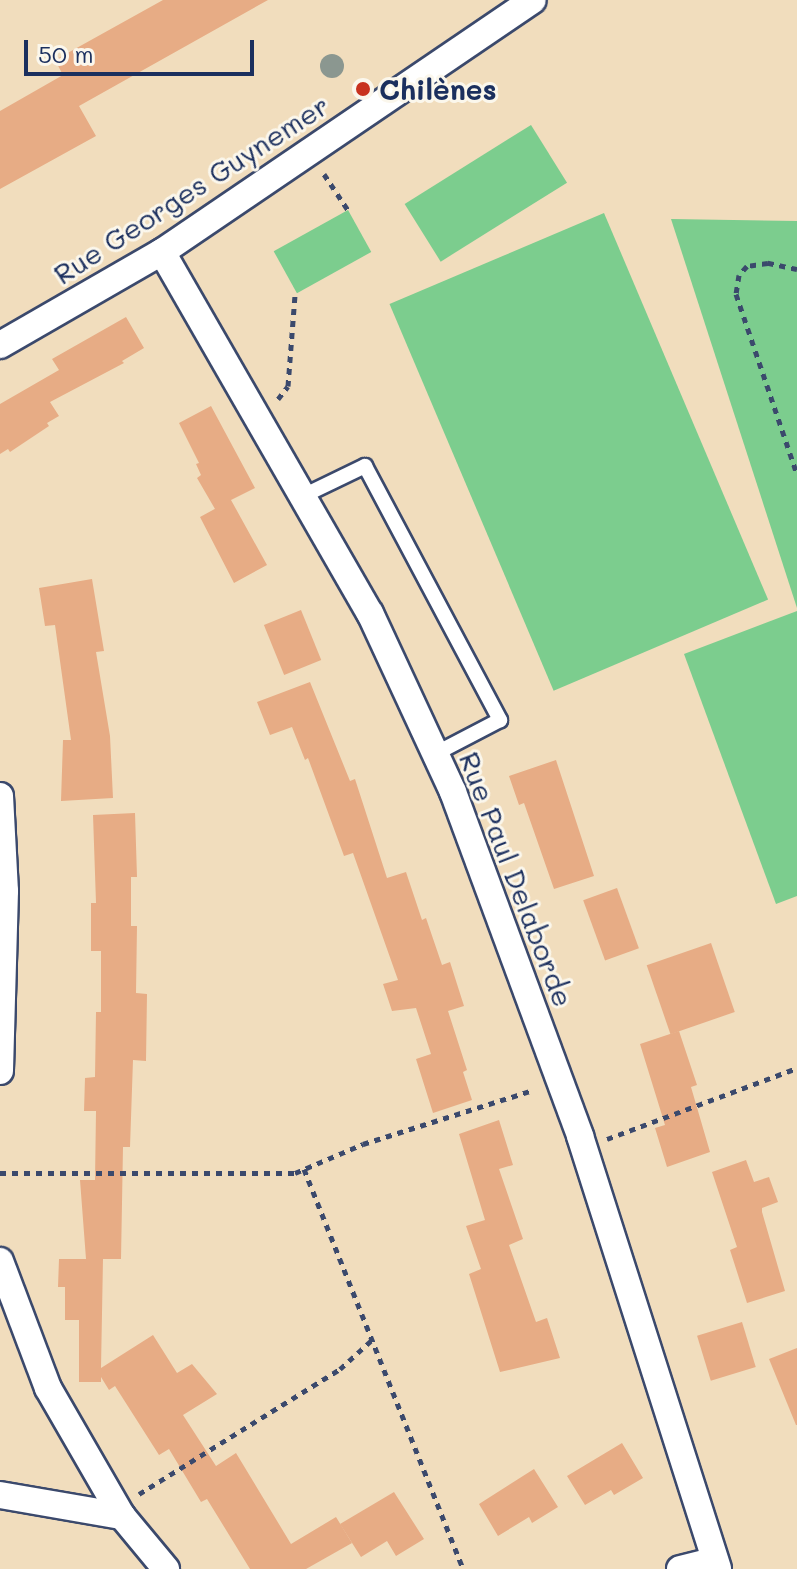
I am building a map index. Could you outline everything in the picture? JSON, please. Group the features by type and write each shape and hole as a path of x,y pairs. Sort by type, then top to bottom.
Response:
{"street":[{"name":"Rue Georges Guynemer","path":"0,345 162,252 533,0"},
{"name":"Rue Paul Delaborde","path":"162,252 370,613 435,754 498,906 584,1148 716,1565"},
{"path":"0,796 5,891 0,1071"},
{"path":"0,1261 48,1388 122,1516 166,1569"},
{"path":"0,1495 122,1516"},
{"path":"680,1569 716,1565"}],"lane":[{"path":"303,496 365,466 500,720 435,754"}],"path":[{"path":"310,153 348,210"},
{"path":"797,269 768,263 747,266 739,275 736,294 797,474"},
{"path":"260,423 288,386 295,294"},
{"path":"584,1148 797,1068"},
{"path":"0,1173 295,1173 363,1144 558,1082"},
{"path":"304,1169 374,1338 463,1569"},
{"path":"122,1516 140,1494 340,1369 374,1338"}],"green space":[{"path":"531,125 567,183 441,262 405,204"},
{"path":"348,210 371,252 297,293 274,251"},
{"path":"604,213 768,600 554,691 390,304"},
{"path":"671,219 797,221 797,608"},
{"path":"797,611 797,896 776,904 684,654"}],"building":[{"path":"163,0 268,0 79,106 96,136 0,189 0,111 63,75 55,60"},
{"path":"126,317 144,348 122,361 124,363 50,402 59,416 10,452 8,449 0,454 0,404 59,370 52,359"},
{"path":"211,406 255,488 231,500 267,565 234,583 200,517 215,509 197,478 201,475 196,464 199,463 179,423"},
{"path":"92,579 104,651 96,652 110,736 113,798 61,801 63,740 71,740 55,625 45,626 39,588"},
{"path":"301,610 321,660 284,675 264,625"},
{"path":"310,682 350,781 355,779 387,878 406,872 422,920 426,918 442,965 450,962 464,1006 448,1011 467,1070 463,1072 472,1100 433,1113 416,1059 431,1054 416,1008 392,1011 383,984 398,980 353,853 344,856 308,758 305,760 292,727 270,735 257,702"},
{"path":"556,760 594,876 554,889 524,803 519,805 509,776"},
{"path":"135,813 137,877 131,877 131,926 137,926 136,993 147,994 146,1061 133,1060 130,1147 123,1147 121,1259 86,1259 80,1180 95,1180 96,1111 84,1111 85,1078 95,1077 96,1012 101,1012 101,951 91,951 91,903 96,903 93,815"},
{"path":"617,888 639,948 605,960 583,900"},
{"path":"711,943 735,1012 670,1034 647,965"},
{"path":"679,1031 697,1085 691,1087 710,1152 667,1167 655,1128 665,1125 640,1044"},
{"path":"499,1120 513,1165 499,1169 523,1239 509,1245 536,1322 547,1318 560,1358 500,1372 469,1274 481,1269 466,1226 485,1220 459,1134"},
{"path":"746,1160 754,1182 769,1177 778,1202 762,1208 762,1212 785,1291 747,1303 730,1250 737,1247 712,1172"},
{"path":"59,1259 103,1259 101,1368 153,1335 177,1373 192,1364 217,1394 183,1415 216,1466 236,1453 291,1544 336,1517 352,1543 306,1569 250,1569 207,1499 201,1502 169,1449 159,1455 115,1386 109,1390 101,1377 101,1382 79,1382 79,1320 65,1320 65,1287 58,1287"},
{"path":"742,1322 756,1367 711,1381 697,1336"},
{"path":"797,1348 797,1425 796,1425 769,1359"},
{"path":"622,1443 643,1478 614,1495 611,1490 585,1505 567,1476"},
{"path":"534,1469 558,1507 532,1523 529,1517 498,1536 479,1504"},
{"path":"394,1492 424,1539 396,1556 387,1541 361,1557 340,1524"}],"place":[{"name":"Chilènes","path":"363,89"}]}
